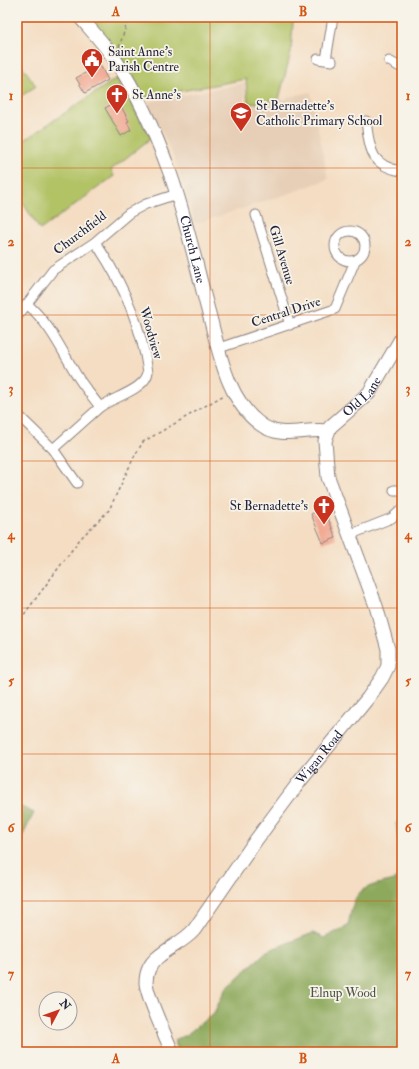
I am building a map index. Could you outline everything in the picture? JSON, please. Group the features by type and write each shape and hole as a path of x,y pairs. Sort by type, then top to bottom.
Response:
{"main road":[{"name":"Church Lane","path":"80,17 112,55 138,99 165,160 219,348 233,390 251,416 271,430 287,433 327,431"},
{"name":"Old Lane","path":"327,431 369,393 401,340"},
{"name":"Wigan Road","path":"172,1052 148,989 147,976 151,964 162,954 182,942 194,930 256,840 300,781 368,698 382,678 388,666 388,649 381,623 328,477 325,453 327,431"}],"street":[{"path":"325,60 333,17"},
{"path":"389,61 402,68"},
{"path":"366,121 370,149 376,161 393,170 402,171"},
{"name":"Churchfield","path":"17,317 53,270 95,242 120,219 135,209 176,194"},
{"name":"Gill Avenue","path":"256,215 290,325"},
{"name":"Woodview","path":"53,449 100,407 110,400 142,384 146,379 148,372 136,321 113,271 95,242"},
{"name":"Central Drive","path":"219,348 335,309 355,261"},
{"path":"27,304 40,316 53,333 76,373 100,407"},
{"path":"17,414 53,449 77,483"},
{"path":"349,535 392,518 402,510"}],"path":[{"path":"112,55 120,45 129,17"},
{"path":"17,624 80,539 109,510 134,456 143,442 233,390"}],"shaded area":[{"name":"St Bernadette's Catholic Primary School","path":"246,83 244,105 287,99 287,97 311,92 328,179 195,224 175,160 148,102"}],"green space":[{"path":"86,17 286,17 293,22 291,52 279,99 248,104 246,79 143,98"},
{"path":"17,58 36,86 17,99"},
{"path":"117,78 151,138 111,170 114,176 40,230 17,194 17,145"},
{"path":"17,805 34,813 22,837 22,885 17,913"},
{"path":"402,819 402,870 396,823"},
{"name":"Elnup Wood","path":"402,870 402,1052 179,1052 174,1040 186,1035 214,1013 226,988 267,951 313,933 324,938 348,926 353,904 360,892 373,885 395,880"}],"building":[{"name":"Saint Anne's Parish Centre","path":"100,65 108,80 85,93 76,78"},
{"name":"St Anne's","path":"118,101 129,121 127,122 131,130 121,136 105,108"},
{"name":"St Bernadette's","path":"324,508 336,538 323,543 311,514"}],"place":[{"name":"Saint Anne's Parish Centre","path":"92,78"},
{"name":"St Anne's","path":"117,114"},
{"name":"St Bernadette's Catholic Primary School","path":"241,132"},
{"name":"St Bernadette's","path":"324,526"}]}
